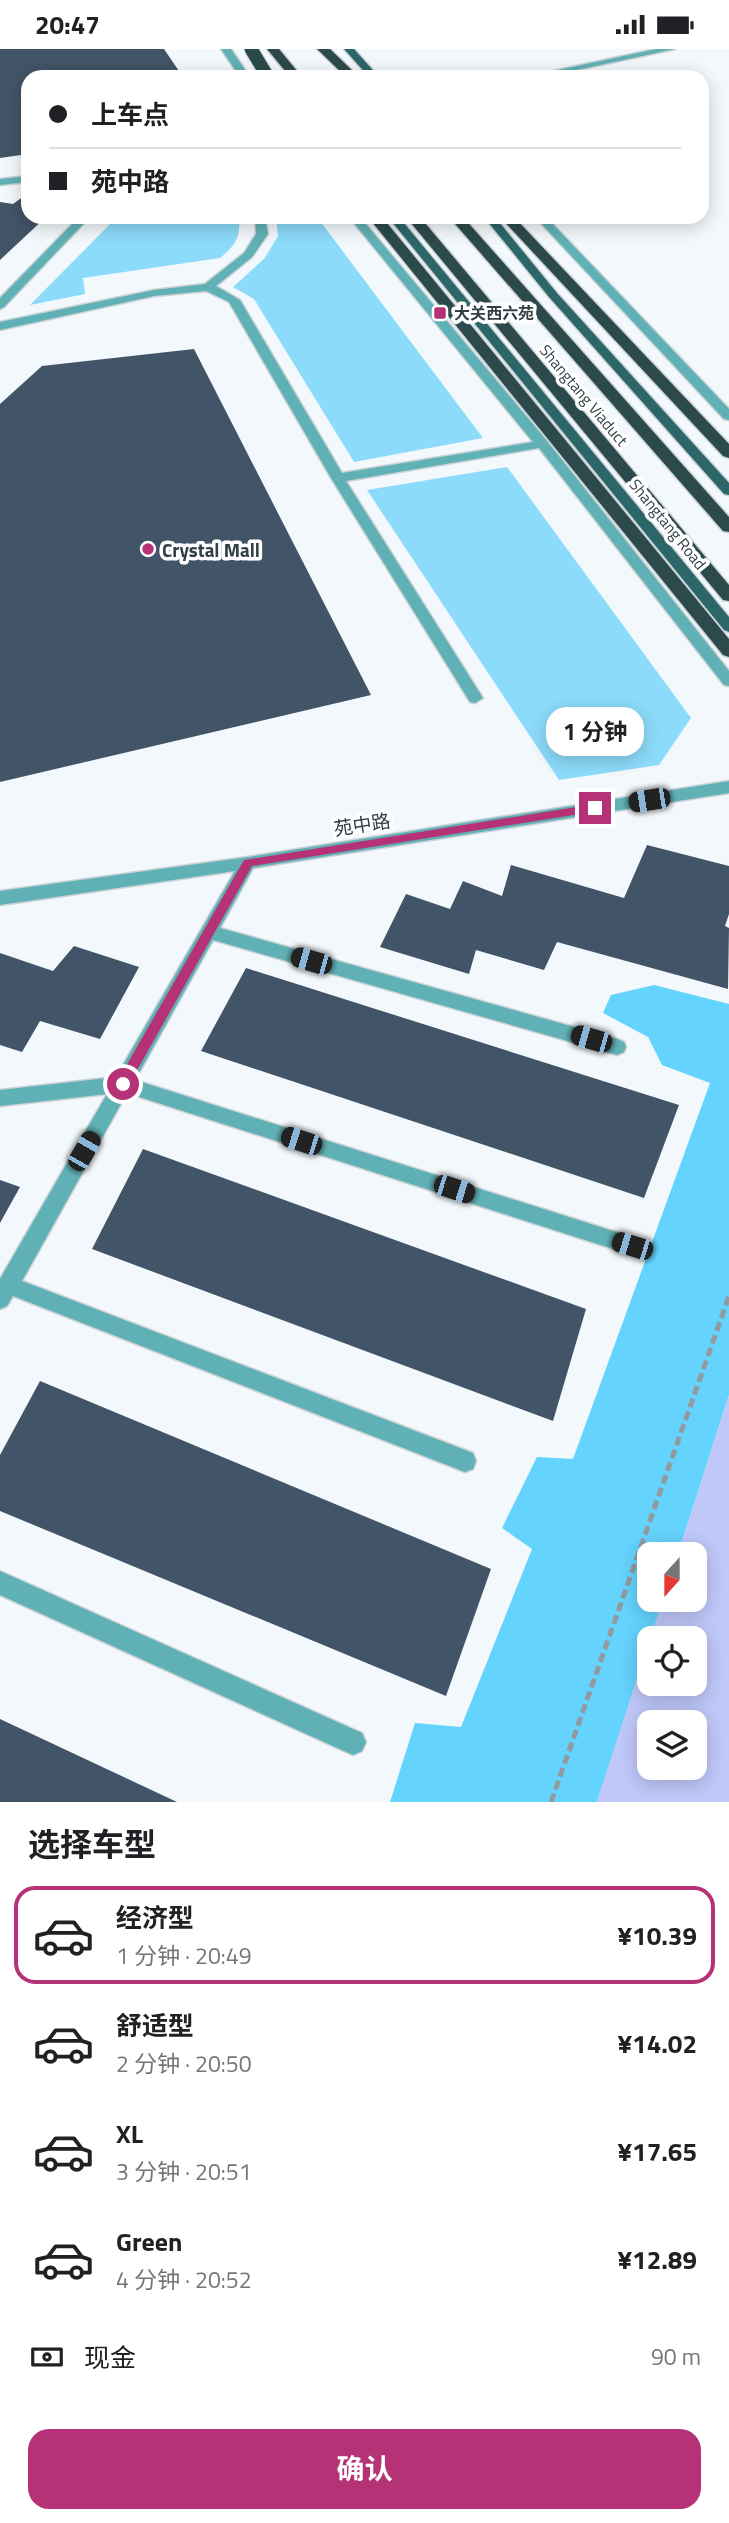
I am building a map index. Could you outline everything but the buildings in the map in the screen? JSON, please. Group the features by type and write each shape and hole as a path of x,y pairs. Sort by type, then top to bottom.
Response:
{"highway":[{"path":"250,49 264,70"},
{"path":"272,49 290,70"},
{"path":"308,49 324,68"},
{"path":"323,49 346,70"},
{"path":"381,224 729,651"},
{"name":"Shangtang Viaduct","path":"419,224 729,596"},
{"name":"Shangtang Viaduct","path":"462,224 729,527"},
{"path":"514,224 729,453"}],"main road":[{"path":"250,49 268,70"},
{"path":"349,49 368,70"},
{"name":"Shangtang Road","path":"399,224 729,627"},
{"path":"495,224 552,295 729,491"}],"street":[{"path":"226,49 240,70"},
{"path":"565,70 670,49"},
{"path":"0,182 21,180"},
{"path":"0,306 78,224"},
{"path":"0,326 154,293 208,287 248,255 262,234 261,224"},
{"path":"360,224 542,444 729,681"},
{"path":"547,224 729,416"},
{"path":"208,287 234,300 338,478 475,698"},
{"path":"338,478 542,444"},
{"name":"苑中路","path":"0,898 248,863 729,787"},
{"path":"248,863 4,1292 465,1461"},
{"path":"209,932 617,1047"},
{"path":"0,1098 123,1084 632,1246"},
{"path":"0,1583 353,1742"}],"path":[{"path":"551,1802 729,1296"}],"shaded area":[{"path":"110,224 239,224 238,236 233,245 220,258 83,278 85,294 30,305"},
{"path":"277,224 322,224 483,438 354,462 254,299 233,287 264,259 278,236"},
{"path":"507,467 691,718 659,765 559,780 367,490"},
{"path":"654,985 729,1004 729,1395 682,1542 637,1542 637,1612 659,1612 655,1626 637,1626 637,1680 597,1802 390,1802 415,1723 461,1727 532,1549 502,1528 537,1457 573,1459 710,1083 662,1065 648,1037 603,1013 611,995"},
{"path":"729,1395 729,1802 597,1802 637,1678 637,1696 707,1696 707,1626 654,1626 659,1612 707,1612 707,1542 682,1542"}],"place":[{"name":"大关西六苑","path":"440,313"},
{"name":"Crystal Mall","path":"148,549"}],"route":[{"path":"123,1084 248,863 595,808"}]}
